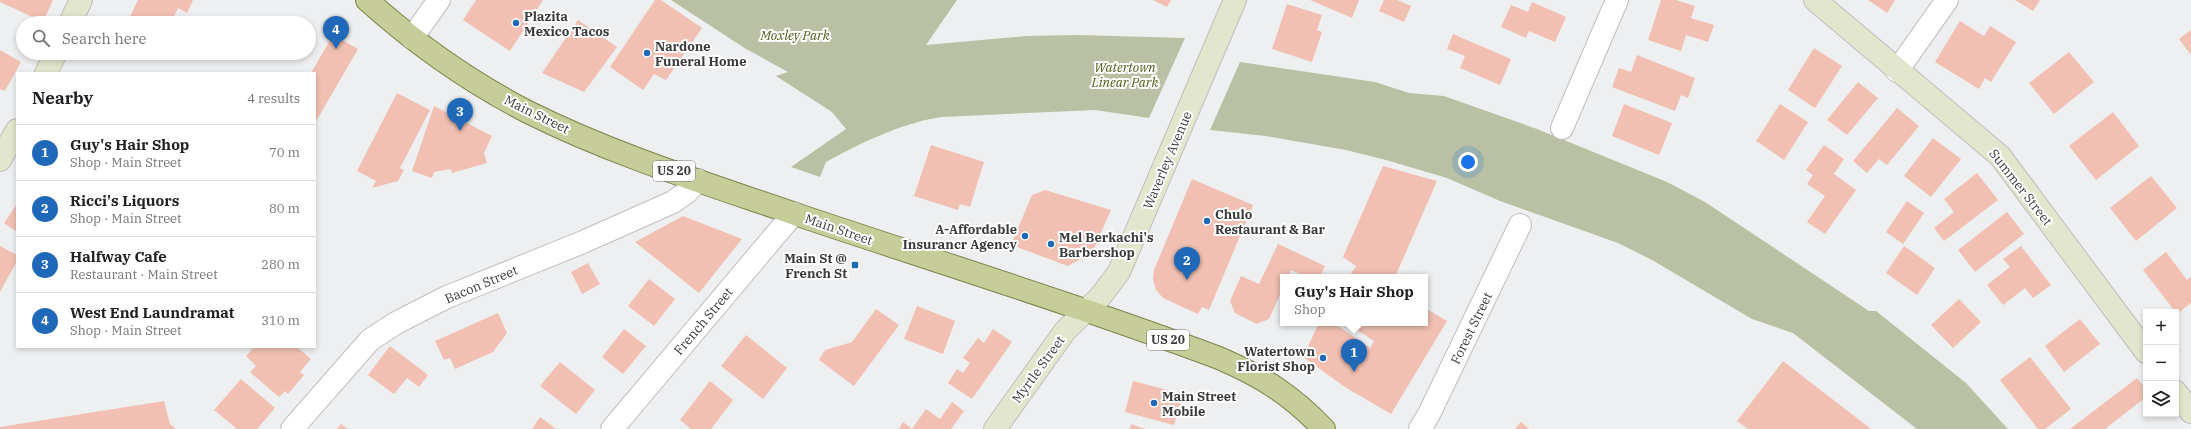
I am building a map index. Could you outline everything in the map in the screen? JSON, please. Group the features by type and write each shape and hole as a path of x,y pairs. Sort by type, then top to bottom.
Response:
{"main road":[{"name":"Main Street","path":"367,0 412,38 466,76 529,112 596,142 698,180 1186,346 1250,372 1276,387 1304,409 1324,429"}],"street":[{"path":"73,16 81,0"},
{"path":"412,38 439,0"},
{"name":"Waverley Avenue","path":"1084,311 1107,289 1123,263 1234,0"},
{"path":"1562,128 1617,0"},
{"name":"Summer Street","path":"1815,0 1897,71 2000,156 2143,348"},
{"path":"1897,71 1947,0"},
{"path":"46,72 52,60"},
{"path":"0,160 16,132"},
{"name":"Bacon Street","path":"292,429 370,340 396,323 447,297 583,242 673,202 687,192 698,180"},
{"name":"French Street","path":"612,429 794,213"},
{"name":"Forest Street","path":"1420,429 1429,414 1520,225"},
{"name":"Myrtle Street","path":"995,429 1060,338 1084,311"},
{"path":"2179,396 2191,412"}],"green space":[{"name":"Watertown Linear Park","path":"671,0 957,0 926,45 1026,36 1078,35 1185,38 1149,118 1095,110 941,117 896,129 854,148 826,162 820,177 791,167 846,129 832,112 776,76 788,72 746,49"},
{"path":"1240,62 1375,82 1409,93 1444,96 1537,129 1667,182 1705,202 1869,311 1876,311 1966,383 2008,429 1917,429 1793,333 1752,319 1652,260 1618,243 1500,201 1447,178 1346,150 1266,136 1210,130"}],"building":[{"path":"0,0 53,0 46,16 30,16 0,2"},
{"path":"138,0 193,0 187,13 178,8 174,16 130,16"},
{"path":"476,0 543,0 510,51 463,20"},
{"path":"655,0 661,0 702,28 666,80 654,74 643,90 610,67"},
{"path":"1153,0 1171,0 1167,7"},
{"path":"1310,0 1359,0 1352,18"},
{"path":"1384,0 1397,0 1411,6 1404,22 1379,11"},
{"path":"1661,0 1676,0 1695,6 1691,18 1714,25 1708,42 1686,35 1681,51 1648,40"},
{"path":"1868,0 1895,0 1887,13"},
{"path":"2015,0 2040,0 2033,11"},
{"path":"1532,2 1566,17 1555,42 1529,31 1526,38 1501,27 1511,5 1528,12"},
{"path":"1287,4 1322,15 1317,30 1322,32 1312,62 1272,49"},
{"path":"578,20 617,47 584,92 542,73"},
{"path":"1960,21 1984,36 1990,26 2016,42 1991,82 1985,78 1979,89 1935,62"},
{"path":"2191,30 2191,55 2179,39"},
{"path":"1453,34 1511,59 1500,85 1460,68 1465,56 1447,49"},
{"path":"333,35 358,49 316,121 316,72 312,72"},
{"path":"1814,48 1842,66 1815,108 1788,90"},
{"path":"0,50 21,62 5,91 0,89"},
{"path":"2069,52 2094,82 2054,114 2029,83"},
{"path":"1637,55 1695,78 1688,98 1681,95 1675,111 1612,87 1619,68 1631,72"},
{"path":"1858,82 1878,98 1847,135 1827,120"},
{"path":"397,93 430,110 400,168 404,170 398,181 372,188 376,181 357,171"},
{"path":"1624,104 1672,123 1659,155 1612,136"},
{"path":"1780,104 1808,122 1784,160 1756,141"},
{"path":"434,106 492,136 484,153 487,163 452,173 451,169 434,172 432,178 412,171"},
{"path":"1897,108 1919,126 1887,165 1879,159 1867,173 1853,161"},
{"path":"2113,112 2139,146 2096,180 2069,146"},
{"path":"1933,138 1961,159 1931,197 1904,176"},
{"path":"931,145 984,162 970,207 960,204 958,210 914,196"},
{"path":"1824,145 1844,159 1834,174 1856,190 1825,234 1807,222 1825,196 1807,184 1813,175 1806,170"},
{"path":"1383,166 1437,181 1396,274 1351,274 1356,266 1343,257"},
{"path":"1977,173 1998,200 1944,241 1934,228 1954,212 1944,199"},
{"path":"2151,176 2177,208 2136,241 2110,208"},
{"path":"1192,179 1253,205 1209,310 1202,307 1198,314 1163,298 1156,290 1153,279 1154,270"},
{"path":"1045,190 1111,210 1092,253 1068,266 1011,245 1032,195"},
{"path":"1907,201 1924,213 1903,244 1886,232"},
{"path":"16,205 16,231 4,223"},
{"path":"2007,212 2024,234 1975,272 1958,250"},
{"path":"683,216 742,239 699,293 635,242"},
{"path":"1278,244 1325,266 1321,274 1300,274 1291,270 1289,274 1280,274 1280,295 1269,319 1257,324 1235,313 1230,301 1241,276 1259,284"},
{"path":"0,246 16,254 16,263 0,292"},
{"path":"1904,246 1935,268 1917,295 1886,273"},
{"path":"2021,246 2051,285 2033,298 2025,288 2003,305 1987,285 2010,267 2003,259"},
{"path":"2166,252 2187,280 2191,277 2191,303 2179,312 2179,309 2173,309 2143,270"},
{"path":"588,263 600,284 582,294 571,272"},
{"path":"649,279 675,299 654,326 628,306"},
{"path":"1959,299 1981,322 1953,348 1931,325"},
{"path":"917,306 955,321 943,354 904,339"},
{"path":"876,309 899,325 854,386 819,360 825,350 852,342"},
{"path":"1428,310 1447,321 1391,414 1345,387 1303,357 1318,326 1338,326 1370,348 1374,341 1351,326 1428,326"},
{"path":"498,313 507,333 493,352 455,369 450,358 444,360 435,341"},
{"path":"2080,319 2100,344 2064,372 2045,346"},
{"path":"624,329 646,346 623,374 602,357"},
{"path":"993,329 1012,342 972,399 948,383 957,369 963,373 970,363 963,358 978,338 984,343"},
{"path":"746,335 787,368 763,399 721,366"},
{"path":"390,346 428,375 419,387 407,378 394,394 368,375"},
{"path":"253,348 298,348 311,359 300,372 304,375 288,394 285,391 279,397 250,372 256,366 246,356"},
{"path":"2030,357 2071,409 2045,429 2038,429 2000,380"},
{"path":"1783,361 1871,429 1748,429 1737,421"},
{"path":"560,362 595,390 576,414 540,386"},
{"path":"2137,378 2143,385 2143,399 2105,429 2070,429"},
{"path":"241,379 275,408 257,429 237,429 214,410"},
{"path":"710,381 733,400 711,429 691,429 680,420"},
{"name":"Main Street Mobile","path":"1133,381 1183,394 1174,425 1125,412"},
{"path":"164,401 170,424 176,429 0,429 0,427"},
{"path":"952,402 964,411 951,429 912,429 926,409 940,419"},
{"path":"540,417 556,429 532,429"},
{"path":"903,422 912,429 899,429"},
{"path":"1521,422 1529,429 1515,429"},
{"path":"341,424 348,429 337,429"},
{"path":"1131,424 1146,429 1130,429"}],"place":[{"name":"Plazita Mexico Tacos","path":"516,23"},
{"name":"West End Laundramat","path":"336,49"},
{"name":"Nardone Funeral Home","path":"647,53"},
{"name":"Halfway Cafe","path":"460,131"},
{"name":"Chulo Restaurant & Bar","path":"1207,221"},
{"name":"A-Affordable Insurancr Agency","path":"1025,236"},
{"name":"Mel Berkachi's Barbershop","path":"1051,244"},
{"name":"Main St @ French St","path":"855,265"},
{"name":"Ricci's Liquors","path":"1187,280"},
{"name":"Watertown Florist Shop","path":"1323,358"},
{"name":"Guy's Hair Shop","path":"1354,372"},
{"name":"Main Street Mobile","path":"1154,403"}],"park label":[{"name":"Moxley Park","path":"795,35"}]}
